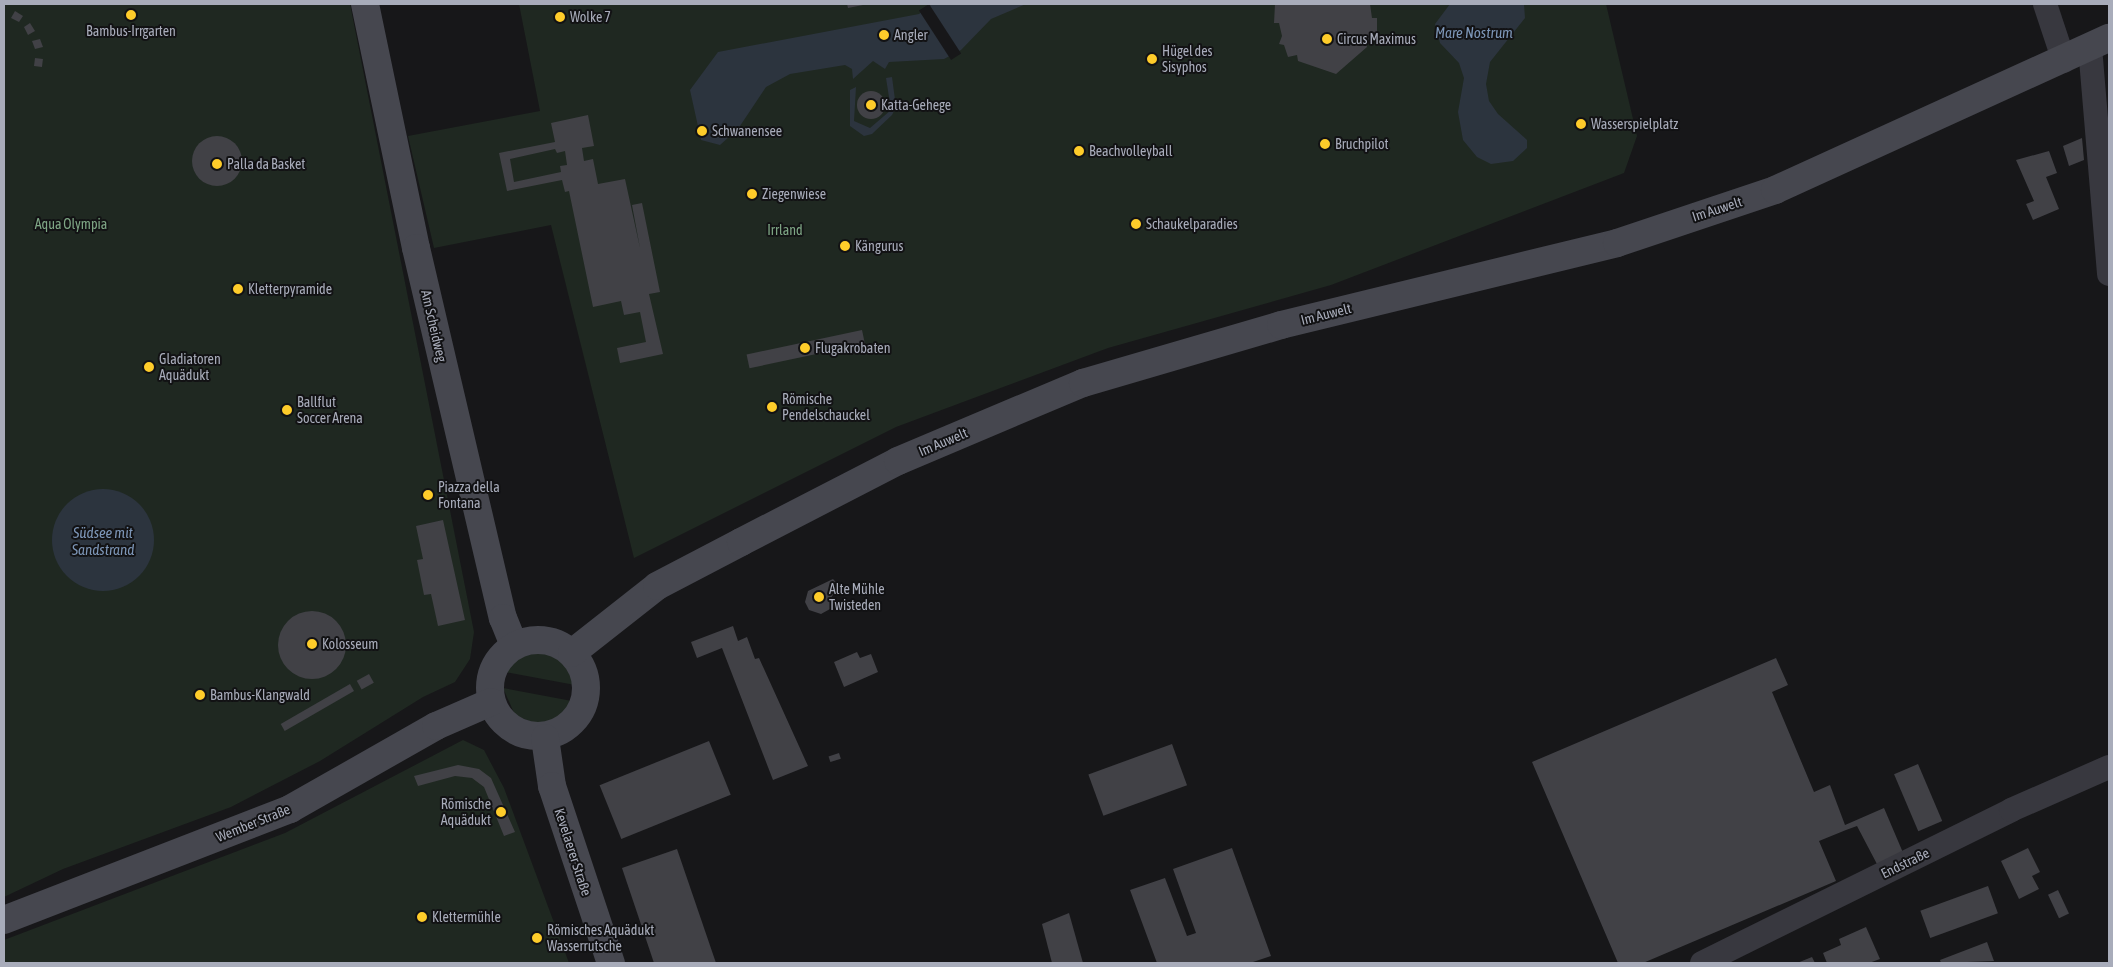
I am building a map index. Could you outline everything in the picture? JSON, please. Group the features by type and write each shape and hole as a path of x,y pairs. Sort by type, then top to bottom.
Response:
{"main road":[{"name":"Am Scheidweg","path":"365,4 416,248 503,618 514,646"},
{"name":"Im Auwelt","path":"572,653 657,586 749,537 898,461 1083,383 1282,325 1617,243 1775,190 2064,61 2100,42"},
{"path":"543,640 572,653 587,680 586,697 571,724 544,738 512,729 491,702 492,672 514,646 543,640"},
{"name":"Wember Straße","path":"4,920 290,808 436,726 491,702"},
{"name":"Kevelaerer Straße","path":"544,738 552,786 610,963"}],"street":[{"path":"2045,4 2064,61"},
{"path":"2100,42 2109,274"},
{"name":"Endstraße","path":"1702,963 2004,813 2109,767"}],"green space":[{"name":"Aqua Olympia","path":"4,4 350,4 474,632 470,659 455,682 423,697 320,761 231,807 63,869 4,897"},
{"name":"Irrland","path":"519,4 1606,4 1637,136 1624,173 1331,285 1108,348 896,427 634,558 551,225 434,248 408,136 540,111"},
{"path":"542,651 563,659 575,685 505,672 522,655"},
{"path":"503,688 572,701 555,721 536,724 515,715"},
{"path":"463,740 484,750 504,788 569,963 4,963 4,940 285,833"}],"water":[{"path":"932,4 1026,4 991,19 961,50 944,59 889,62 885,69 873,61 853,79 852,69 845,65 790,74 766,87 738,129 720,145 701,140 690,90 718,52 919,14"},
{"name":"Mare Nostrum","path":"1450,4 1524,4 1525,18 1490,62 1486,84 1489,101 1498,114 1527,140 1527,148 1513,161 1491,164 1477,157 1463,140 1458,112 1464,78 1459,63 1440,43 1435,24"},
{"path":"892,77 896,107 892,115 872,134 864,136 850,126 850,90 856,87 854,121 870,128 891,110 886,78"},
{"name":"Südsee mit Sandstrand","path":"103,489 123,493 139,504 150,520 154,540 150,560 139,576 123,587 103,591 83,587 67,576 56,560 52,540 56,520 67,504 83,493"}],"pier":[{"path":"929,4 961,53 951,60 919,11"}],"building":[{"path":"847,4 863,4 863,5 848,8"},
{"name":"Circus Maximus","path":"1275,4 1370,4 1372,18 1377,18 1377,39 1366,41 1367,47 1336,74 1298,61 1297,55 1288,57 1284,45 1279,44 1282,36 1279,23 1274,23"},
{"path":"15,11 23,16 19,22 11,18"},
{"path":"30,23 35,31 28,35 24,27"},
{"path":"40,39 43,47 35,49 32,41"},
{"path":"35,58 43,59 42,67 34,66"},
{"name":"Katta-Gehege","path":"871,91 881,95 885,105 881,115 871,119 861,115 857,105 861,95"},
{"path":"588,115 594,146 582,148 584,161 593,159 598,184 625,179 640,248 632,205 642,203 660,292 649,294 663,354 620,363 617,348 646,342 640,312 624,315 621,301 593,307 569,191 565,192 562,180 507,191 499,153 555,142 551,123","holes":["555,149 557,153 565,151 567,165 560,166 561,172 514,182 510,159"]},
{"name":"Palla da Basket","path":"217,136 235,143 242,161 235,179 217,186 199,179 192,161 199,143"},
{"path":"2082,138 2084,160 2069,166 2063,146"},
{"path":"2049,151 2057,173 2046,177 2059,209 2033,220 2026,204 2034,201 2016,160"},
{"name":"Flugakrobaten","path":"862,330 865,344 749,368 747,355"},
{"path":"443,520 465,620 438,626 431,594 424,595 417,560 423,559 416,526"},
{"name":"Alte Mühle Twisteden","path":"833,579 841,588 832,596 830,609 821,614 809,610 805,602 808,591"},
{"name":"Kolosseum","path":"312,611 325,614 336,621 343,632 346,645 343,658 336,669 325,676 312,679 299,676 288,669 281,658 278,645 281,632 288,621 299,614"},
{"path":"733,626 738,641 747,637 755,659 759,658 808,766 773,780 722,648 697,658 691,642"},
{"path":"857,652 860,658 871,654 878,672 844,687 834,662"},
{"path":"1776,658 1788,685 1772,692 1814,792 1830,785 1845,825 1884,808 1904,855 1878,866 1857,826 1846,830 1819,841 1836,881 1643,963 1618,963 1532,762"},
{"path":"369,674 374,683 362,690 357,681"},
{"path":"350,684 354,691 285,731 281,724"},
{"path":"709,741 731,795 621,839 600,785"},
{"path":"1172,744 1187,785 1103,816 1088,774"},
{"path":"839,753 841,759 830,762 829,756"},
{"path":"1918,764 1942,821 1918,831 1894,774"},
{"name":"Römische Aquädukt","path":"458,765 479,769 491,778 515,832 504,836 484,787 472,778 455,776 418,786 414,776"},
{"path":"1232,848 1271,956 1250,963 1157,963 1130,890 1165,878 1187,936 1196,933 1173,869"},
{"path":"2028,848 2040,872 2032,876 2039,889 2019,899 2001,861"},
{"path":"677,849 716,963 654,963 622,868"},
{"path":"1988,886 1998,913 1930,938 1920,911"},
{"path":"2058,890 2069,914 2059,918 2048,895"},
{"path":"1069,913 1083,963 1052,963 1042,924"},
{"path":"1866,927 1880,959 1869,963 1827,963 1823,953 1841,945 1839,939"},
{"path":"1987,942 1994,961 1941,963 1940,960"},
{"path":"1812,957 1815,963 1797,963"}],"place":[{"name":"Bambus-Irrgarten","path":"131,15"},
{"name":"Wolke 7","path":"560,17"},
{"name":"Angler","path":"884,35"},
{"name":"Circus Maximus","path":"1327,39"},
{"name":"Hügel des Sisyphos","path":"1152,59"},
{"name":"Katta-Gehege","path":"871,105"},
{"name":"Wasserspielplatz","path":"1581,124"},
{"name":"Schwanensee","path":"702,131"},
{"name":"Bruchpilot","path":"1325,144"},
{"name":"Beachvolleyball","path":"1079,151"},
{"name":"Palla da Basket","path":"217,164"},
{"name":"Ziegenwiese","path":"752,194"},
{"name":"Schaukelparadies","path":"1136,224"},
{"name":"Kängurus","path":"845,246"},
{"name":"Kletterpyramide","path":"238,289"},
{"name":"Flugakrobaten","path":"805,348"},
{"name":"Gladiatoren Aquädukt","path":"149,367"},
{"name":"Römische Pendelschauckel","path":"772,407"},
{"name":"Ballflut Soccer Arena","path":"287,410"},
{"name":"Piazza della Fontana","path":"428,495"},
{"name":"Alte Mühle Twisteden","path":"819,597"},
{"name":"Kolosseum","path":"312,644"},
{"name":"Bambus-Klangwald","path":"200,695"},
{"name":"Römische Aquädukt","path":"501,812"},
{"name":"Klettermühle","path":"422,917"},
{"name":"Römisches Aquädukt Wasserrutsche","path":"537,938"}]}
